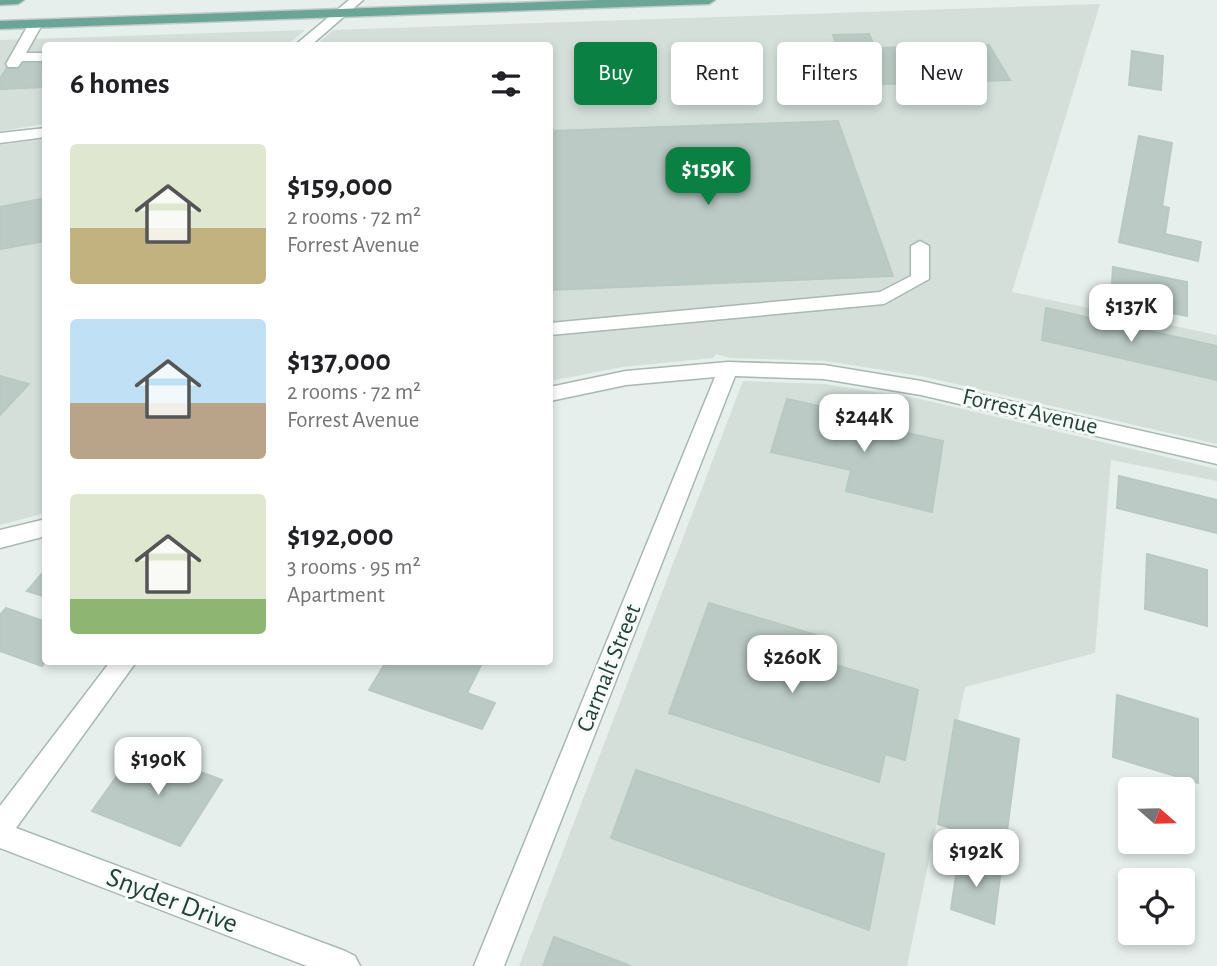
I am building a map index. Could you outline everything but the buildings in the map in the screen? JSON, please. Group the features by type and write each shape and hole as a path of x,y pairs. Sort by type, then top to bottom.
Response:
{"main road":[{"path":"0,1 18,0"},
{"path":"0,24 709,0"}],"street":[{"path":"306,42 357,0"},
{"path":"36,23 15,61 42,58"},
{"path":"0,138 42,132"},
{"path":"553,328 884,298 920,279 920,246"},
{"name":"Forrest Avenue","path":"553,393 626,378 728,369 824,372 921,387 1217,457"},
{"name":"Carmalt Street","path":"489,966 728,369"},
{"path":"0,540 42,528"},
{"path":"0,828 122,665"},
{"name":"Snyder Drive","path":"0,835 345,966"}],"shaded area":[{"path":"1100,4 1012,292 1217,335 1217,444 921,376 825,361 730,358 716,354 713,358 622,367 553,380 553,42 320,42 333,30"},
{"path":"305,30 291,42 42,42 42,124 0,131 0,40"},
{"path":"42,139 42,514 0,525 0,145"},
{"path":"743,381 825,384 920,399 1217,469 1217,481 1111,460 1095,653 965,687 907,966 519,966"}]}
